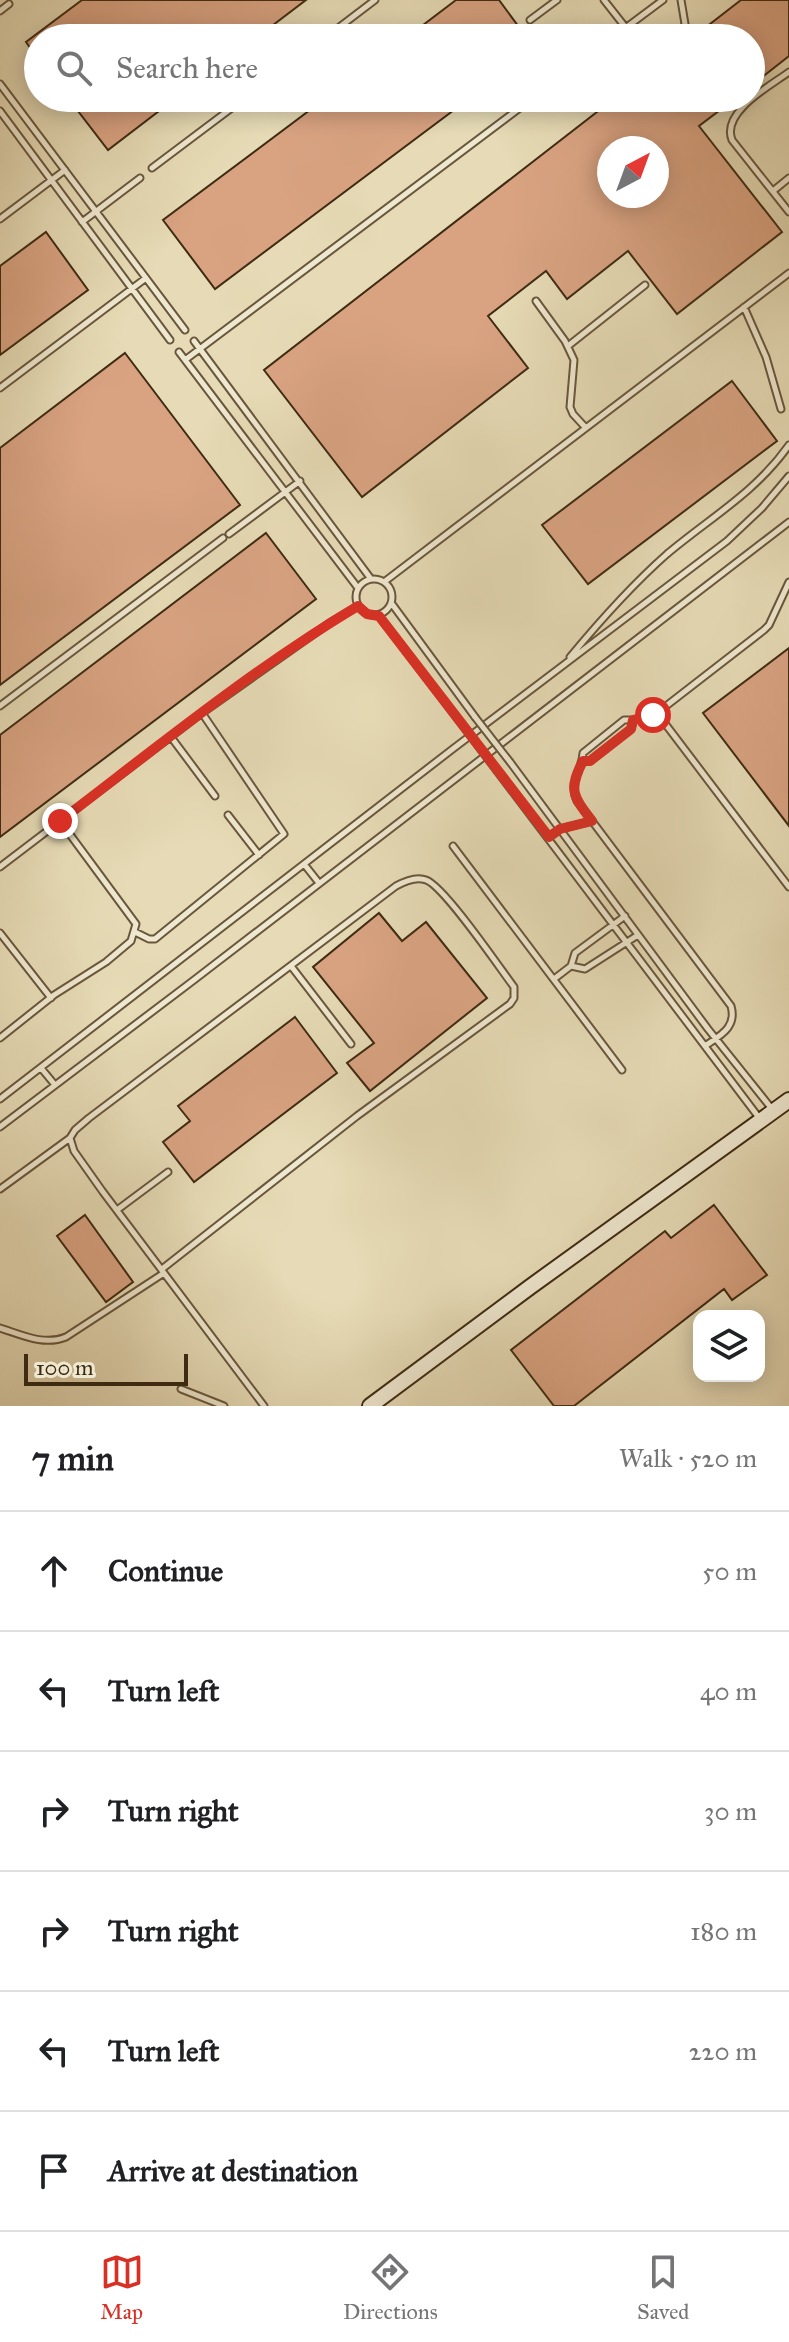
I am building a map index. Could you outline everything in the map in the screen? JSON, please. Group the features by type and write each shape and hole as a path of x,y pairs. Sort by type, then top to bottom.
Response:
{"street":[{"path":"370,1406 789,1100"}],"lane":[{"path":"343,24 375,0"},
{"path":"530,20 557,0"},
{"path":"604,0 623,24"},
{"path":"631,24 663,0"},
{"path":"681,0 685,24"},
{"path":"0,11 9,4"},
{"path":"765,90 789,72"},
{"path":"0,84 185,330"},
{"path":"0,111 170,340"},
{"path":"152,168 226,112"},
{"path":"185,360 514,112"},
{"path":"739,112 730,128 732,140 789,212"},
{"path":"0,219 65,170"},
{"path":"82,222 140,178"},
{"path":"773,191 789,178"},
{"path":"384,582 789,273"},
{"path":"0,388 146,278"},
{"path":"568,346 645,285"},
{"path":"536,301 568,346 574,360 570,407 585,427"},
{"path":"744,307 766,357 781,409"},
{"path":"194,341 371,579 384,582 392,592 392,604 379,616"},
{"path":"179,352 358,588"},
{"path":"564,664 654,566 753,487 789,445"},
{"path":"0,1099 727,541 762,508 789,476"},
{"path":"0,706 300,481"},
{"path":"0,1127 789,522"},
{"path":"371,579 358,588 358,606 367,614 379,616 705,1046 767,1116"},
{"path":"705,1046 731,1024 731,1006 592,821 573,792 573,781 583,761 583,753 624,720 657,713 764,630 789,582"},
{"path":"392,604 716,1038 767,1116"},
{"path":"0,867 202,713 358,606"},
{"path":"135,932 155,939 283,836 283,830 202,713"},
{"path":"657,713 789,887"},
{"path":"583,761 590,761 631,729 633,720"},
{"path":"171,737 215,796"},
{"path":"228,815 259,855"},
{"path":"0,1038 51,998 106,962 131,941 135,932 136,924 60,821"},
{"path":"549,837 560,829 592,821"},
{"path":"453,846 622,1070"},
{"path":"304,864 319,883"},
{"path":"0,1189 396,886 418,878 428,880 444,894 514,987 514,998 504,1010 357,1116 163,1271 66,1337 47,1342 0,1328"},
{"path":"554,979 571,966 573,955 625,916"},
{"path":"0,933 51,998"},
{"path":"571,966 585,969 638,935"},
{"path":"291,966 351,1044"},
{"path":"41,1068 55,1085"},
{"path":"70,1138 74,1151 264,1406"},
{"path":"117,1210 168,1172"},
{"path":"181,1389 224,1406"}],"building":[{"path":"82,0 306,0 274,24 50,24"},
{"path":"456,0 499,0 517,24 424,24"},
{"path":"741,0 789,0 789,56 765,75 765,24 710,24"},
{"path":"79,112 158,112 108,150"},
{"path":"307,112 451,112 215,289 163,220"},
{"path":"597,112 718,112 699,126 782,232 677,314 628,251 567,299 546,271 488,316 528,368 362,497 264,370"},
{"path":"46,232 88,290 0,355 0,266"},
{"path":"125,353 240,505 0,685 0,448"},
{"path":"732,381 777,441 588,584 542,525"},
{"path":"266,533 316,599 0,837 0,735"},
{"path":"789,648 789,826 703,713"},
{"path":"379,913 402,941 426,922 487,998 370,1091 347,1063 374,1043 313,967"},
{"path":"295,1017 337,1073 194,1182 163,1142 190,1121 178,1106"},
{"path":"714,1205 767,1275 732,1300 724,1289 693,1310 693,1313 574,1406 554,1406 511,1350 665,1231 671,1238"},
{"path":"85,1215 133,1282 106,1302 57,1236"}],"route":[{"path":"60,821 202,713 358,606 367,614 379,616 549,837 560,829 592,821 573,792 573,781 583,761 590,761 631,729 633,720 653,715"}]}
